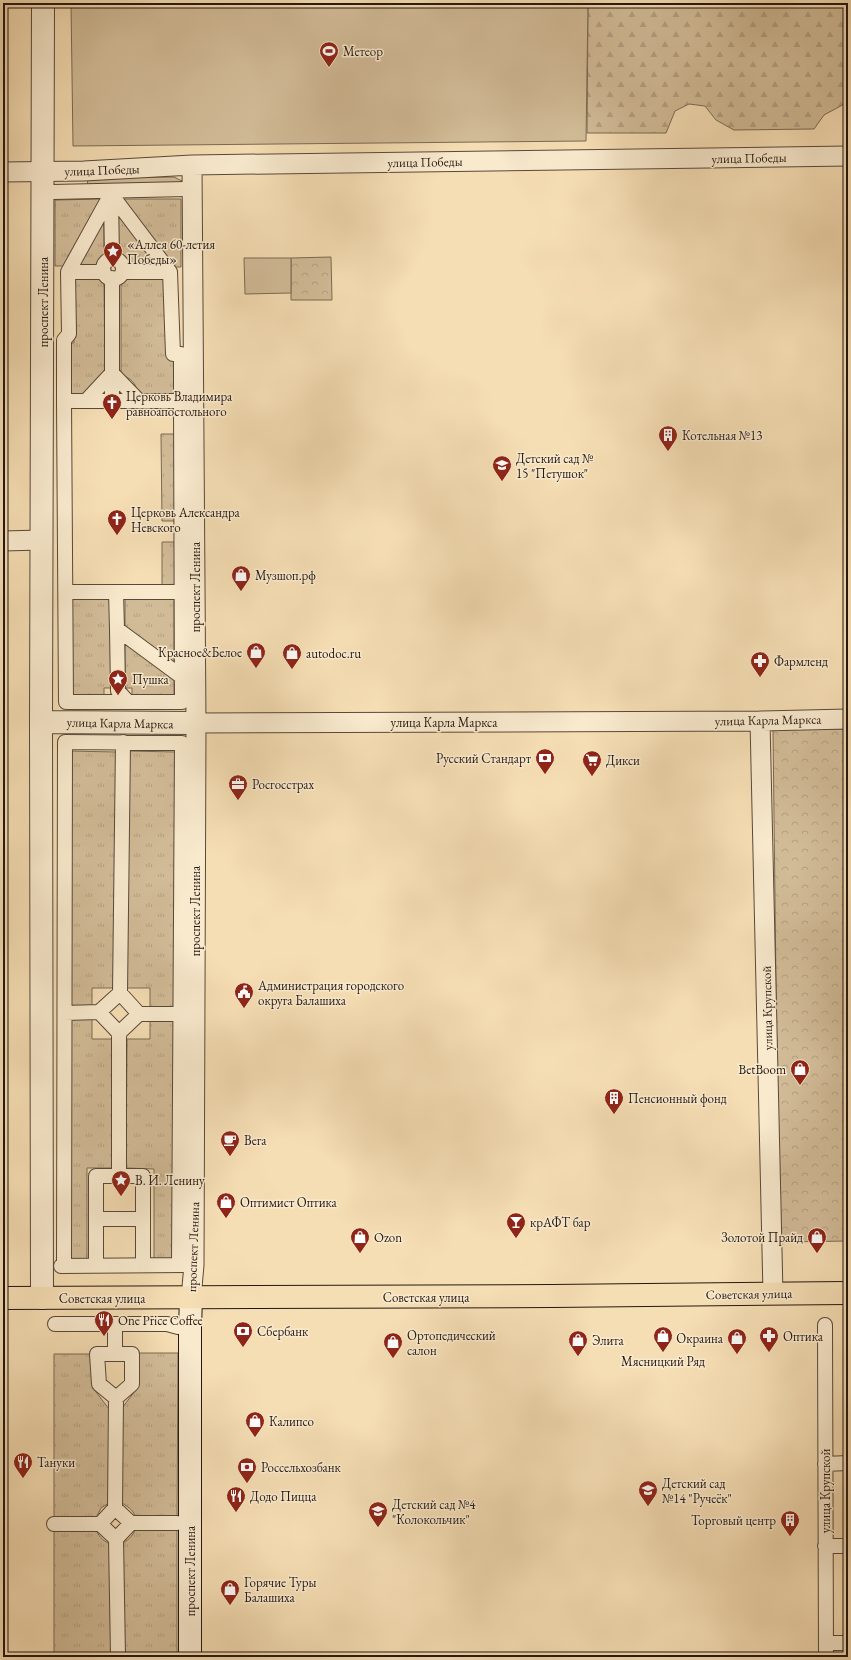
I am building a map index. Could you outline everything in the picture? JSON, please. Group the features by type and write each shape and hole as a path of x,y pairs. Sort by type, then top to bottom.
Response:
{"main road":[{"name":"Советская улица","path":"3,1298 848,1293"}],"street":[{"name":"проспект Ленина","path":"42,1298 41,722 43,3"},
{"name":"улица Победы","path":"3,172 43,172 192,166 848,156"},
{"name":"проспект Ленина","path":"190,1657 190,1327 194,1257 196,723 192,166"},
{"path":"53,192 111,192 186,189"},
{"path":"111,192 112,259 104,265 113,274 112,401"},
{"path":"111,192 170,272 173,354 181,354 182,702 66,702 64,340 69,334 68,272 111,192"},
{"path":"68,272 113,274 170,272"},
{"path":"112,373 139,401"},
{"path":"86,401 112,373"},
{"path":"64,402 181,401"},
{"path":"3,540 42,540"},
{"path":"66,592 182,592"},
{"path":"116,592 118,691 128,702"},
{"path":"117,629 182,677"},
{"path":"108,702 118,691"},
{"name":"улица Карла Маркса","path":"41,722 196,723 760,721 848,719"},
{"name":"улица Крупской","path":"760,721 773,1294"},
{"path":"65,742 123,742 182,743 176,1267 96,1265 64,1268 65,742"},
{"path":"123,742 120,993 139,1014"},
{"path":"65,1013 99,1012 120,993"},
{"path":"99,1012 119,1033 119,1176"},
{"path":"119,1033 139,1014 180,1014"},
{"path":"96,1265 96,1176 143,1176 143,1265"},
{"path":"96,1219 143,1219"},
{"path":"55,1324 167,1324 178,1327"},
{"path":"115,1324 115,1354"},
{"name":"улица Крупской","path":"825,1324 826,1650"},
{"path":"100,1524 114,1508 116,1398 132,1384 132,1354 98,1354 99,1384 116,1398"},
{"path":"825,1464 848,1463"},
{"path":"114,1508 131,1523 177,1523"},
{"path":"118,1657 116,1539 131,1523"},
{"path":"54,1524 100,1524 116,1539"},
{"path":"825,1546 848,1546"},
{"path":"826,1650 848,1643"}],"green space":[{"name":"Метеор","path":"71,3 588,3 586,141 73,146"},
{"path":"588,3 848,3 848,102 824,115 814,129 734,130 716,120 705,106 689,104 675,111 666,133 587,133"},
{"path":"174,177 182,181 184,186 88,187 87,178"},
{"path":"102,199 64,266 55,266 55,200"},
{"path":"119,199 181,199 181,267 171,267"},
{"path":"104,210 104,257 102,257 101,267 72,267"},
{"path":"118,211 162,267 126,267 126,257 118,257"},
{"path":"331,257 332,300 291,300 291,258"},
{"path":"244,258 291,258 291,293 245,294"},
{"path":"73,276 101,276 101,279 104,280 105,375 94,382 88,394 65,394 65,343 74,343"},
{"path":"127,276 169,276 177,358 178,394 138,394 136,387 132,382 128,378 121,375 121,280 127,280"},
{"path":"161,434 175,434 175,521 162,521"},
{"path":"162,542 175,542 176,587 162,587"},
{"path":"174,594 174,665 125,629 125,595"},
{"path":"111,595 111,688 104,688 104,697 70,697 70,596"},
{"path":"125,641 174,677 174,697 132,697 132,688 125,688"},
{"path":"773,729 848,729 848,1241 779,1242"},
{"path":"68,751 116,752 116,988 92,988 92,1009 67,1009"},
{"path":"128,751 176,752 175,1009 150,1009 150,988 127,988"},
{"path":"67,1018 92,1018 92,1039 115,1039 115,1168 87,1168 87,1260 66,1260"},
{"path":"150,1018 175,1019 174,1260 154,1260 154,1169 126,1168 127,1039 150,1039"},
{"path":"138,1353 178,1353 177,1520 137,1520 135,1514 122,1503 122,1408 138,1387"},
{"path":"54,1354 92,1354 93,1388 109,1409 109,1503 101,1508 95,1520 54,1520"},
{"path":"137,1526 177,1526 177,1657 123,1657 123,1543 132,1536"},
{"path":"54,1527 95,1527 97,1533 110,1544 112,1657 54,1657"}],"place":[{"name":"Метеор","path":"329,68"},
{"name":"«Аллея 60-летия Победы»","path":"113,268"},
{"name":"Церковь Владимира равноапостольного","path":"112,420"},
{"name":"Котельная №13","path":"668,452"},
{"name":"Детский сад № 15 \"Петушок\"","path":"502,482"},
{"name":"Церковь Александра Невского","path":"117,536"},
{"name":"Музшоп.рф","path":"241,592"},
{"name":"Красное&Белое","path":"256,669"},
{"name":"autodoc.ru","path":"292,670"},
{"name":"Фармленд","path":"760,678"},
{"name":"Пушка","path":"118,696"},
{"name":"Русский Стандарт","path":"545,775"},
{"name":"Дикси","path":"592,777"},
{"name":"Росгосстрах","path":"238,801"},
{"name":"Администрация городского округа Балашиха","path":"244,1009"},
{"name":"BetBoom","path":"800,1086"},
{"name":"Пенсионный фонд","path":"614,1115"},
{"name":"Вега","path":"230,1157"},
{"name":"В. И. Ленину","path":"121,1197"},
{"name":"Оптимист Оптика","path":"226,1219"},
{"name":"крАФТ бар","path":"516,1239"},
{"name":"Ozon","path":"360,1254"},
{"name":"Золотой Прайд","path":"817,1254"},
{"name":"One Price Coffee","path":"104,1337"},
{"name":"Сбербанк","path":"243,1348"},
{"name":"Мясницкий Ряд","path":"663,1353"},
{"name":"Оптика","path":"769,1353"},
{"name":"Окраина","path":"737,1355"},
{"name":"Элита","path":"578,1357"},
{"name":"Ортопедический салон","path":"393,1359"},
{"name":"Калипсо","path":"255,1438"},
{"name":"Тануки","path":"23,1479"},
{"name":"Россельхозбанк","path":"247,1484"},
{"name":"Детский сад №14 \"Ручеёк\"","path":"648,1507"},
{"name":"Додо Пицца","path":"236,1513"},
{"name":"Детский сад №4 \"Колокольчик\"","path":"378,1528"},
{"name":"Торговый центр","path":"790,1537"},
{"name":"Горячие Туры Балашиха","path":"230,1606"}]}
